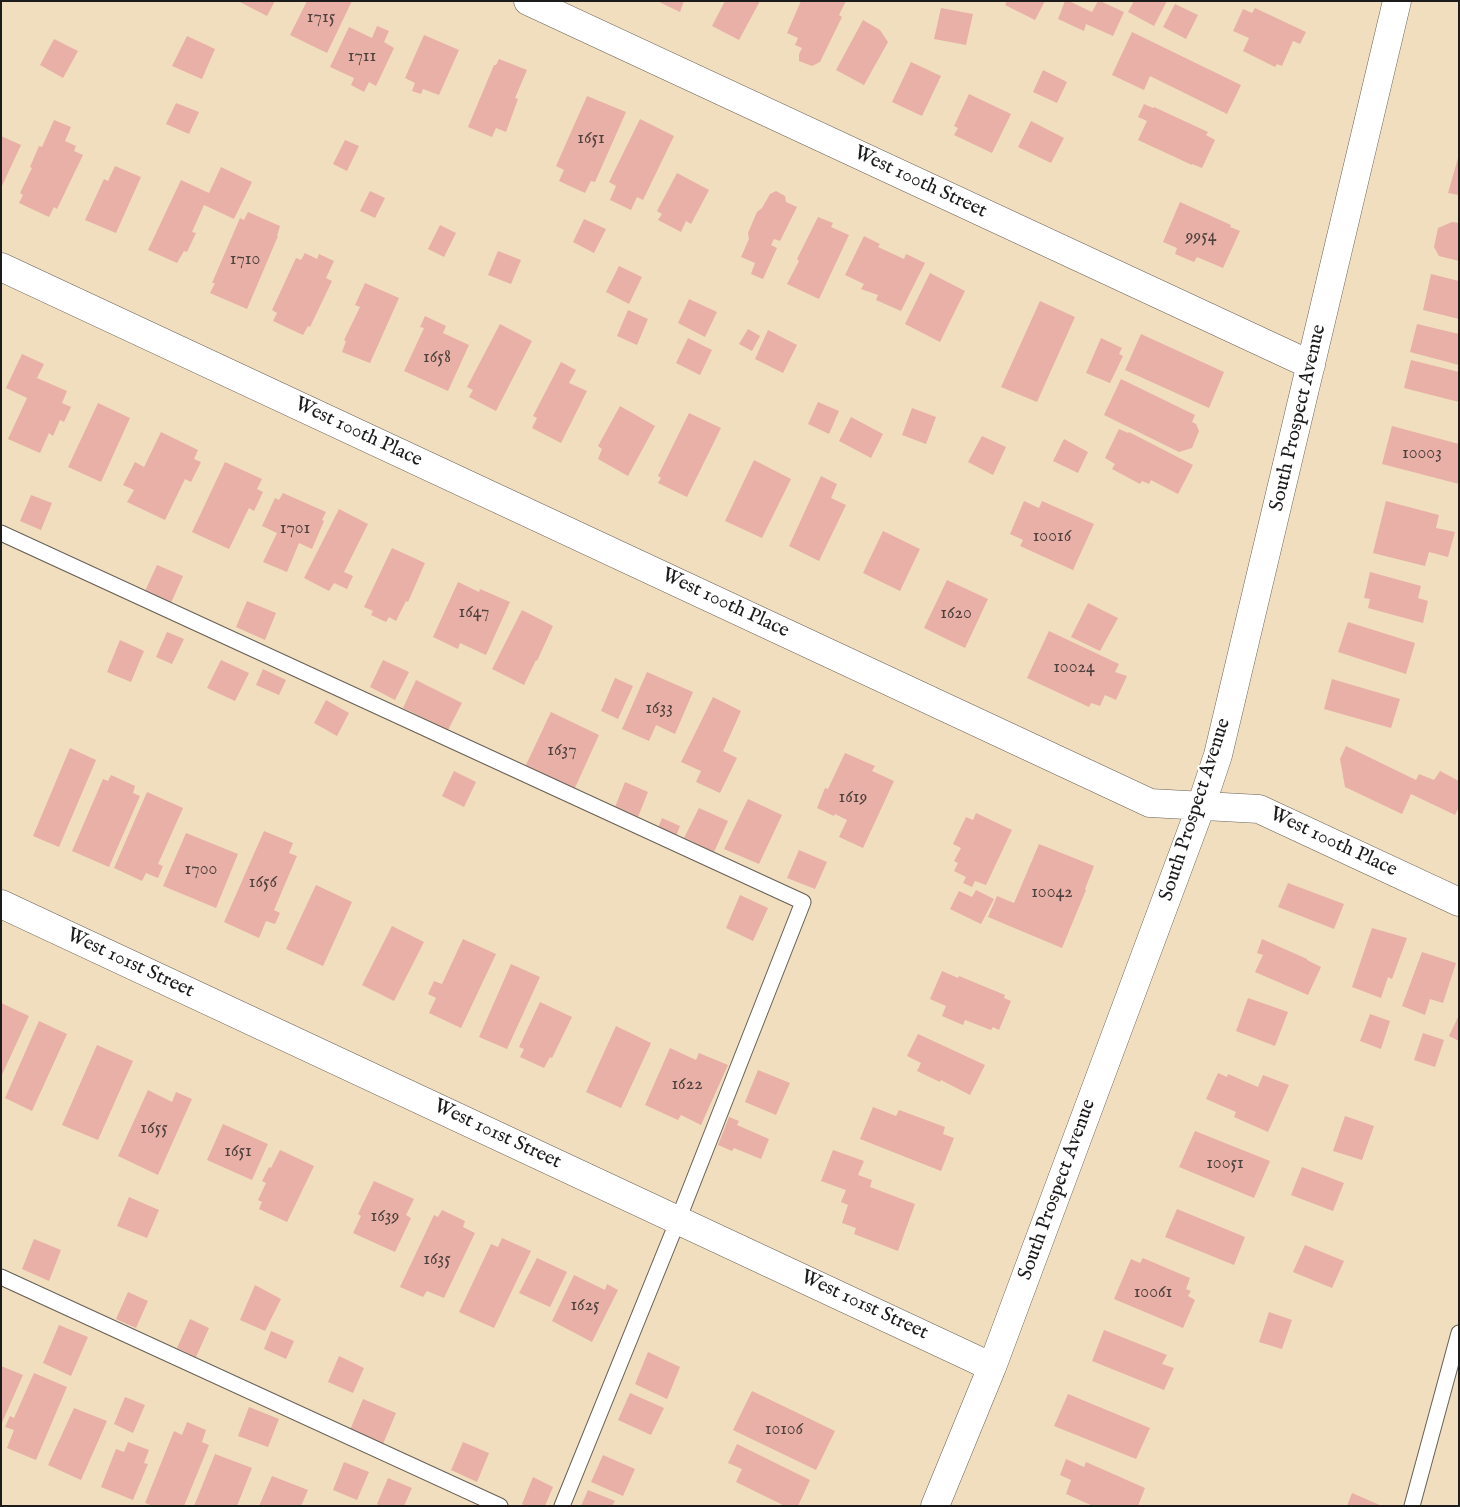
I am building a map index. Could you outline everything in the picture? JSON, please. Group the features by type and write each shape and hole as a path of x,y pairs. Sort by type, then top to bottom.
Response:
{"street":[{"name":"West 100th Street","path":"528,1 1311,365"},
{"name":"South Prospect Avenue","path":"935,1506 992,1367 1201,806 1218,755 1397,1"},
{"name":"West 100th Place","path":"1,267 1150,802 1259,809 1459,902"},
{"name":"West 101st Street","path":"1,904 992,1367"}],"lane":[{"path":"1,533 803,902 678,1220 562,1506"},
{"path":"1,1276 500,1506"},
{"path":"1412,1506 1459,1332"}],"building":[{"path":"238,1 275,1 267,16"},
{"path":"307,1 352,1 327,53 290,35"},
{"path":"657,1 684,1 680,12"},
{"path":"725,1 760,1 739,40 712,26"},
{"path":"801,1 846,1 839,15 842,17 820,62 812,66 799,61 799,54 802,48 795,45 798,38 787,33"},
{"path":"1007,1 1045,1 1035,20 1005,5"},
{"path":"1065,1 1069,1 1092,12 1098,1 1100,1 1124,12 1113,36 1086,24 1084,31 1058,19"},
{"path":"1134,1 1167,1 1154,26 1128,12"},
{"path":"1175,4 1198,15 1186,39 1163,27"},
{"path":"941,8 973,14 966,45 934,39"},
{"path":"1255,8 1306,32 1300,44 1293,41 1282,66 1277,64 1275,67 1243,51 1249,38 1233,31 1243,9 1252,13"},
{"path":"863,20 880,30 888,42 864,85 836,70"},
{"path":"377,26 389,31 384,42 394,48 376,86 369,82 364,92 351,85 354,78 330,67 349,27 372,38"},
{"path":"1132,32 1241,85 1227,114 1150,76 1144,90 1112,75"},
{"path":"424,35 459,50 439,95 423,89 421,94 412,91 415,83 405,78"},
{"path":"187,36 215,49 202,79 172,66"},
{"path":"54,39 78,51 63,78 40,65"},
{"path":"499,59 527,70 515,98 518,99 506,132 496,128 492,137 468,127 494,65 496,65"},
{"path":"911,62 941,76 922,116 892,102"},
{"path":"1043,70 1067,82 1057,103 1033,92"},
{"path":"969,94 1011,114 992,153 954,135 958,128 954,126"},
{"path":"587,96 626,112 595,182 591,181 585,193 559,181 564,170 556,166"},
{"path":"176,103 199,112 189,134 166,124"},
{"path":"1144,104 1208,132 1206,135 1215,140 1202,168 1138,140 1147,121 1138,117"},
{"path":"640,119 674,136 643,200 637,197 631,210 610,200 616,186 609,182"},
{"path":"54,120 71,127 65,141 76,146 74,151 83,155 57,209 54,207 49,217 19,203 23,195 20,193 32,168 30,167 39,146 42,147"},
{"path":"1031,121 1064,138 1051,163 1018,147"},
{"path":"1,136 21,145 1,188"},
{"path":"345,140 359,146 347,171 333,164"},
{"path":"1459,158 1459,195 1448,193"},
{"path":"115,166 141,177 116,233 85,220 104,179 108,181"},
{"path":"221,167 252,182 234,219 204,205 192,232 196,233 187,252 184,251 177,263 148,250 181,180 209,193"},
{"path":"677,173 709,190 691,224 686,221 681,232 658,220 662,214 657,211"},
{"path":"370,191 385,198 375,218 360,211"},
{"path":"776,191 785,196 786,202 797,207 780,241 774,239 771,245 777,248 763,279 751,274 755,263 741,257 749,239 748,233 757,212 762,208 770,194"},
{"path":"1180,202 1240,231 1223,268 1197,257 1194,262 1175,254 1177,248 1163,242"},
{"path":"248,212 280,226 278,236 247,309 210,293 215,283 212,283 240,218 244,220"},
{"path":"818,217 833,223 831,227 849,235 819,299 787,284"},
{"path":"584,219 606,229 594,253 573,242"},
{"path":"1452,222 1459,223 1459,261 1439,256 1434,247 1438,228"},
{"path":"440,225 456,233 444,257 428,249"},
{"path":"864,236 880,244 878,247 904,259 906,254 925,263 901,311 876,300 878,295 861,289 864,284 845,275"},
{"path":"498,251 521,260 511,284 488,275"},
{"path":"305,253 317,259 319,254 334,261 326,278 332,281 310,327 308,326 303,335 273,321 277,313 272,310 296,258 301,260"},
{"path":"619,266 642,277 629,304 606,292"},
{"path":"930,273 965,291 940,342 905,324"},
{"path":"1431,274 1459,281 1459,319 1423,310"},
{"path":"365,283 399,298 370,363 342,352 346,341 344,340 360,307 355,305"},
{"path":"689,299 717,312 705,337 678,323"},
{"path":"1040,301 1075,317 1037,402 1001,387"},
{"path":"628,310 648,319 637,345 617,336"},
{"path":"425,316 446,326 443,333 469,345 448,391 404,371 424,328 420,327"},
{"path":"500,324 532,341 496,411 469,397 473,390 467,387"},
{"path":"1417,324 1459,334 1459,365 1410,352"},
{"path":"748,329 760,336 752,351 739,344"},
{"path":"768,330 797,345 783,373 755,359"},
{"path":"1141,334 1224,372 1209,408 1125,370"},
{"path":"688,338 712,350 700,375 676,363"},
{"path":"1101,338 1122,348 1119,354 1123,356 1110,383 1086,373"},
{"path":"22,354 44,364 37,378 67,391 62,403 71,407 64,422 60,420 53,436 49,433 40,453 8,439 27,398 6,388"},
{"path":"1411,360 1459,372 1459,402 1404,388"},
{"path":"561,362 576,370 569,383 587,391 561,443 532,428 537,418 533,416"},
{"path":"1121,379 1195,415 1192,422 1196,424 1199,431 1192,448 1179,452 1104,415"},
{"path":"818,402 839,411 829,434 808,424"},
{"path":"98,403 130,418 101,482 68,467"},
{"path":"620,406 655,426 628,476 598,459 602,449 598,446"},
{"path":"912,408 936,417 926,444 902,435"},
{"path":"689,413 721,428 687,497 658,483 661,478 658,476"},
{"path":"851,417 883,434 871,458 839,441"},
{"path":"1392,426 1459,444 1459,484 1382,464"},
{"path":"1119,429 1129,432 1193,465 1178,494 1151,480 1149,484 1142,481 1140,484 1112,469 1115,464 1105,458"},
{"path":"161,432 198,450 194,459 201,462 191,482 185,479 165,520 127,502 134,490 123,485 135,462 144,467"},
{"path":"982,436 1006,447 993,475 968,462"},
{"path":"1064,439 1088,452 1078,473 1053,461"},
{"path":"754,460 791,479 762,538 725,521"},
{"path":"225,462 262,479 257,489 263,492 254,511 249,508 229,549 192,532"},
{"path":"821,476 837,484 831,498 846,505 819,561 789,546"},
{"path":"283,493 326,512 312,549 299,543 287,572 263,562 277,533 262,526 275,498 279,500"},
{"path":"31,495 52,503 41,530 20,521"},
{"path":"1024,501 1039,508 1042,501 1094,524 1073,570 1020,546 1023,540 1010,534"},
{"path":"1386,501 1439,515 1436,528 1455,532 1448,557 1429,552 1425,566 1373,553"},
{"path":"339,509 368,524 344,572 353,576 347,589 334,583 329,591 304,578"},
{"path":"883,531 920,549 900,591 863,573"},
{"path":"392,548 425,563 408,602 406,601 396,621 389,617 386,622 371,615 373,611 364,607"},
{"path":"157,565 183,576 171,603 145,591"},
{"path":"1370,572 1421,586 1418,598 1428,601 1423,623 1368,608 1370,599 1364,598"},
{"path":"947,580 988,599 965,648 924,628"},
{"path":"458,582 479,592 480,589 510,602 486,655 460,643 458,649 433,637"},
{"path":"247,601 276,613 265,640 236,627"},
{"path":"1088,603 1118,618 1100,651 1071,637"},
{"path":"522,610 553,626 524,685 492,669"},
{"path":"1348,622 1415,643 1406,674 1338,652"},
{"path":"1049,631 1119,664 1115,672 1127,676 1116,700 1105,695 1100,706 1091,703 1089,707 1027,678"},
{"path":"167,632 184,639 172,664 156,657"},
{"path":"120,640 144,651 131,682 107,672"},
{"path":"221,660 249,673 235,701 207,688"},
{"path":"383,660 409,672 395,700 370,687"},
{"path":"263,669 286,680 279,695 256,685"},
{"path":"647,672 693,692 675,734 656,725 649,741 622,729"},
{"path":"615,678 633,686 618,719 601,711"},
{"path":"1332,679 1400,699 1391,728 1324,709"},
{"path":"416,680 462,703 448,730 403,708"},
{"path":"713,697 741,711 723,751 737,758 720,793 696,782 701,771 681,762"},
{"path":"326,700 349,713 337,736 314,723"},
{"path":"551,712 599,735 574,790 525,767"},
{"path":"1346,746 1416,780 1419,774 1434,780 1440,771 1459,781 1459,807 1455,815 1411,794 1402,814 1345,787 1340,759"},
{"path":"70,748 96,760 59,847 33,836"},
{"path":"845,753 875,766 872,771 894,781 863,848 839,837 847,820 817,808 825,788 828,789"},
{"path":"454,771 476,782 464,807 442,796"},
{"path":"111,775 135,786 133,793 140,796 109,867 72,851 103,779 108,781"},
{"path":"625,782 648,792 638,817 615,807"},
{"path":"147,792 183,808 158,864 163,866 158,878 146,873 142,881 114,868"},
{"path":"748,799 782,815 759,864 724,849"},
{"path":"699,808 728,821 714,852 684,838"},
{"path":"976,813 1012,830 986,885 975,881 972,887 963,883 966,877 954,871 958,863 954,861 961,848 953,844 966,817 973,820"},
{"path":"662,818 680,826 676,836 658,828"},
{"path":"264,831 293,843 289,853 297,856 274,910 280,913 275,924 266,921 259,938 224,922"},
{"path":"186,833 238,854 216,908 163,886"},
{"path":"1039,844 1094,866 1062,948 988,917 997,896 1014,903"},
{"path":"799,850 827,862 815,889 787,878"},
{"path":"1288,883 1344,904 1334,929 1278,907"},
{"path":"316,885 352,902 323,966 286,949"},
{"path":"976,890 994,899 981,924 950,909 959,891 972,897"},
{"path":"740,895 768,908 753,941 726,928"},
{"path":"392,926 424,942 394,1001 362,985"},
{"path":"1372,928 1407,938 1392,979 1388,977 1381,998 1352,987"},
{"path":"463,939 496,954 461,1028 429,1013 436,998 428,994 434,981 442,984"},
{"path":"1262,939 1321,967 1308,995 1255,972 1263,955 1257,953"},
{"path":"1422,952 1456,963 1443,1003 1430,999 1425,1015 1402,1006"},
{"path":"511,964 540,977 507,1049 479,1037"},
{"path":"942,971 1005,995 1004,998 1011,1001 999,1030 993,1027 991,1030 965,1020 963,1025 942,1016 946,1006 930,999"},
{"path":"1248,998 1288,1012 1275,1046 1236,1031"},
{"path":"540,1002 572,1017 552,1058 550,1057 544,1068 520,1057 524,1049 519,1047"},
{"path":"1,1003 29,1016 1,1077"},
{"path":"1370,1014 1390,1021 1381,1049 1360,1041"},
{"path":"1459,1015 1459,1041 1449,1036"},
{"path":"39,1021 67,1034 32,1111 5,1098"},
{"path":"616,1026 651,1043 621,1108 586,1092"},
{"path":"1423,1033 1444,1040 1435,1067 1414,1060"},
{"path":"918,1034 985,1065 970,1095 941,1080 940,1082 917,1071 921,1063 907,1056"},
{"path":"97,1045 133,1061 98,1140 62,1125"},
{"path":"670,1048 696,1060 699,1053 728,1065 701,1125 681,1115 678,1120 645,1105"},
{"path":"758,1070 790,1083 776,1115 745,1102"},
{"path":"1218,1073 1227,1077 1228,1074 1258,1087 1263,1075 1289,1085 1268,1132 1234,1117 1236,1112 1206,1099"},
{"path":"148,1090 172,1102 176,1092 192,1099 158,1175 118,1156"},
{"path":"873,1107 896,1116 899,1110 945,1127 943,1134 954,1138 941,1171 860,1139"},
{"path":"1345,1116 1374,1126 1362,1160 1333,1151"},
{"path":"729,1117 739,1121 737,1125 769,1139 761,1159 734,1148 732,1151 718,1145"},
{"path":"223,1124 268,1144 252,1180 207,1160"},
{"path":"1195,1131 1270,1161 1254,1198 1179,1167"},
{"path":"280,1150 314,1166 287,1222 259,1209 262,1202 258,1200 266,1183 262,1181"},
{"path":"833,1150 864,1161 858,1175 872,1180 870,1187 915,1204 898,1251 854,1234 856,1228 842,1223 848,1205 841,1202 846,1190 821,1181"},
{"path":"1302,1167 1344,1183 1333,1211 1291,1195"},
{"path":"374,1181 414,1199 406,1215 411,1218 395,1252 353,1233 361,1216 358,1214"},
{"path":"129,1197 159,1210 147,1238 117,1226"},
{"path":"1177,1209 1245,1237 1234,1265 1165,1237"},
{"path":"442,1210 465,1221 463,1227 475,1233 444,1298 427,1291 423,1297 400,1287 434,1215 438,1217"},
{"path":"502,1238 531,1251 494,1328 459,1312 491,1244 498,1247"},
{"path":"34,1239 61,1250 49,1281 22,1269"},
{"path":"1305,1245 1344,1261 1332,1288 1293,1272"},
{"path":"537,1258 567,1272 550,1307 519,1293"},
{"path":"1143,1258 1190,1278 1186,1289 1191,1291 1188,1296 1195,1300 1183,1328 1114,1299 1131,1259 1140,1263"},
{"path":"574,1275 605,1290 607,1284 618,1290 592,1342 552,1321"},
{"path":"255,1285 281,1299 265,1331 240,1320"},
{"path":"128,1292 148,1301 136,1328 116,1319"},
{"path":"1269,1312 1292,1320 1282,1349 1259,1342"},
{"path":"190,1319 209,1328 196,1357 177,1348"},
{"path":"59,1325 88,1337 71,1376 43,1363"},
{"path":"1104,1330 1167,1355 1162,1364 1174,1368 1164,1390 1092,1361"},
{"path":"271,1331 294,1341 286,1359 264,1349"},
{"path":"648,1352 680,1367 667,1399 635,1384"},
{"path":"339,1356 364,1368 353,1393 328,1382"},
{"path":"1,1366 23,1375 1,1425"},
{"path":"34,1373 67,1387 36,1460 7,1448 14,1430 5,1427 10,1416 14,1418"},
{"path":"752,1391 835,1431 816,1470 733,1430"},
{"path":"630,1393 664,1408 651,1435 618,1420"},
{"path":"1068,1394 1150,1428 1136,1459 1054,1426"},
{"path":"125,1397 145,1405 133,1433 114,1424"},
{"path":"363,1399 396,1413 383,1444 350,1430"},
{"path":"249,1407 279,1419 268,1447 238,1436"},
{"path":"74,1408 107,1421 81,1480 48,1465"},
{"path":"187,1422 206,1430 202,1442 209,1445 184,1506 153,1506 145,1503 174,1431 182,1435"},
{"path":"128,1442 149,1450 144,1463 148,1464 133,1500 101,1487 116,1449 124,1452"},
{"path":"463,1442 489,1453 477,1482 451,1470"},
{"path":"737,1444 810,1480 798,1506 785,1506 736,1482 742,1469 728,1463"},
{"path":"215,1454 252,1468 237,1506 194,1506"},
{"path":"603,1455 635,1469 623,1496 591,1482"},
{"path":"1066,1459 1084,1467 1086,1462 1145,1488 1138,1506 1093,1506 1066,1494 1071,1480 1060,1475"},
{"path":"344,1462 369,1472 357,1500 333,1490"},
{"path":"272,1476 308,1490 301,1506 259,1506"},
{"path":"533,1477 553,1487 545,1506 526,1506 522,1504"},
{"path":"388,1478 412,1488 404,1506 381,1506 377,1504"},
{"path":"588,1490 615,1501 612,1506 581,1506"},
{"path":"1352,1493 1382,1506 1347,1506"}]}
